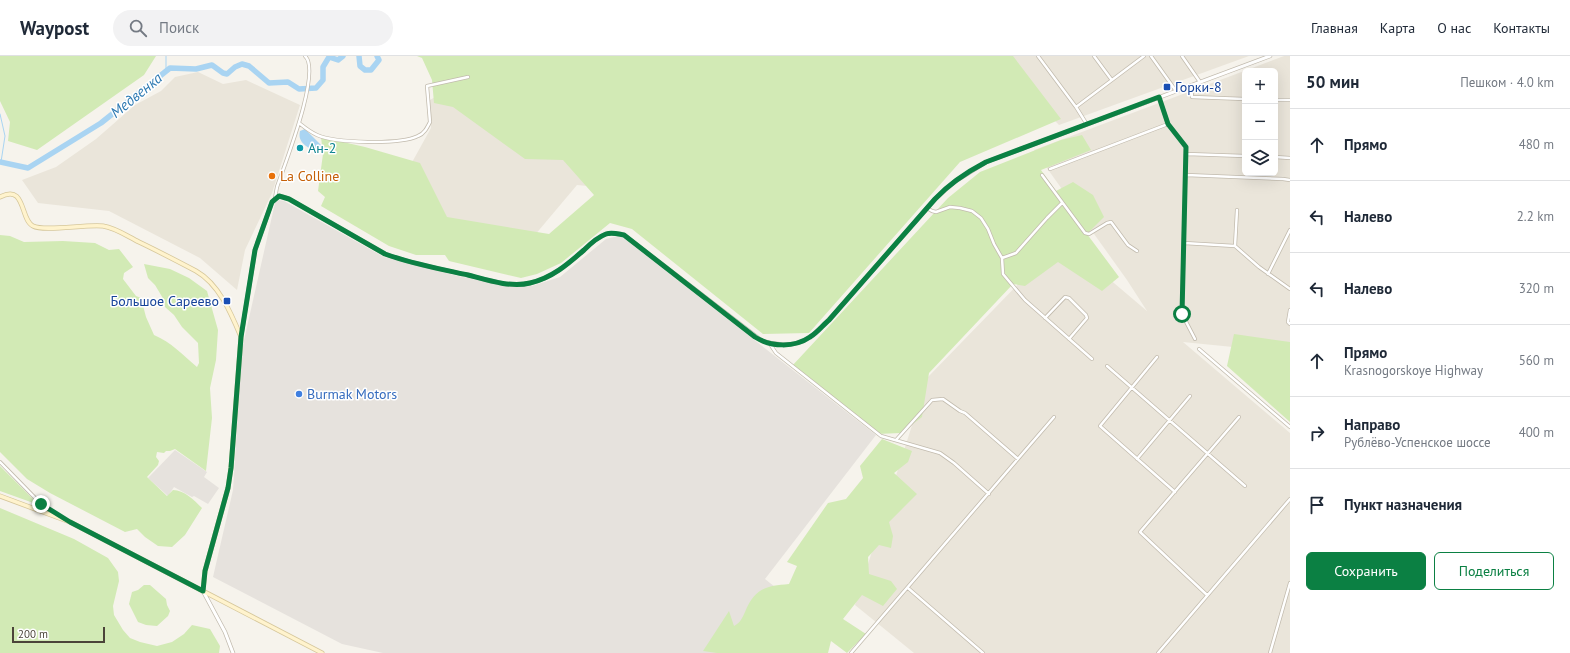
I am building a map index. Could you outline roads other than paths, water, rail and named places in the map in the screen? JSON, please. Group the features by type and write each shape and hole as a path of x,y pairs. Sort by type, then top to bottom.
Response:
{"main road":[{"path":"0,197 9,194 16,197 23,205 29,224 33,226 42,228 91,226 110,228 200,273 215,287 241,337 231,468 228,488 205,571 203,591"},
{"path":"0,496 70,522 322,653"}],"street":[{"path":"241,337 255,250 272,202 275,198 277,187 299,123 309,83 310,65 305,56"},
{"path":"1038,56 1076,107 1086,124"},
{"path":"1094,56 1111,80"},
{"path":"1076,107 1144,56"},
{"path":"1151,56 1176,91"},
{"path":"1187,56 1182,57 1200,82"},
{"path":"275,198 284,197 385,254 432,268 501,283 521,285 532,283 551,275 567,265 596,240 606,234 613,233 624,235 755,337 770,344 790,344 810,337 829,320 927,208 954,182 986,162 1270,56"},
{"path":"299,123 317,135 357,142 401,140 420,136 430,122 427,86 468,77"},
{"path":"1192,85 1192,97 1242,99"},
{"path":"1159,97 1168,124 1186,147 1182,314 1195,339"},
{"path":"1278,100 1290,100"},
{"path":"1050,169 1168,124"},
{"path":"1187,154 1242,156"},
{"path":"1278,157 1290,158"},
{"path":"1042,175 1085,233 1089,234 1111,222 1128,245 1137,250"},
{"path":"1186,175 1290,180"},
{"path":"1002,258 1016,253 1062,203"},
{"path":"927,208 936,212 950,207 960,208 972,211 981,218 988,228 994,244 1002,258 1003,274 1025,300 1092,359"},
{"path":"1235,246 1237,210"},
{"path":"1268,274 1290,230"},
{"path":"1183,243 1235,246 1268,274 1290,289"},
{"path":"1045,318 1065,297 1069,298 1086,315 1087,318 1069,339"},
{"path":"1290,310 1288,322 1290,324"},
{"path":"770,344 776,353 880,436 940,453 954,463 989,494"},
{"path":"1199,348 1290,427"},
{"path":"1157,357 1100,426 1175,492"},
{"path":"1107,366 1245,486"},
{"path":"1137,459 1190,396"},
{"path":"896,440 932,400 943,399 965,413 1018,459"},
{"path":"851,653 989,494 1054,416"},
{"path":"1207,595 1140,532 1239,417"},
{"path":"0,462 41,504 70,522"},
{"path":"1158,653 1290,499"},
{"path":"1270,653 1290,583"},
{"path":"908,588 983,653"},
{"path":"203,591 225,632 233,653"}],"water":[{"path":"305,129 321,145 322,151 317,153 302,142 300,139 300,131"}],"waterway":[{"path":"166,56 166,71"},
{"name":"Медвенка","path":"0,162 28,168 101,123 170,68 196,69 212,65 223,73 227,74 235,67 242,64 249,66 269,83 288,82 299,89 316,88 323,80 323,67 329,57 338,60 343,56"},
{"name":"Медвенка","path":"359,56 360,66 365,70 371,70 379,60 377,56"},
{"path":"0,114 5,136 1,162"}],"place":[{"name":"Горки-8","path":"1167,87"},
{"name":"Ан-2","path":"300,148"},
{"name":"La Colline","path":"272,176"},
{"name":"Большое Сареево","path":"227,301"},
{"name":"Burmak Motors","path":"299,394"}]}
